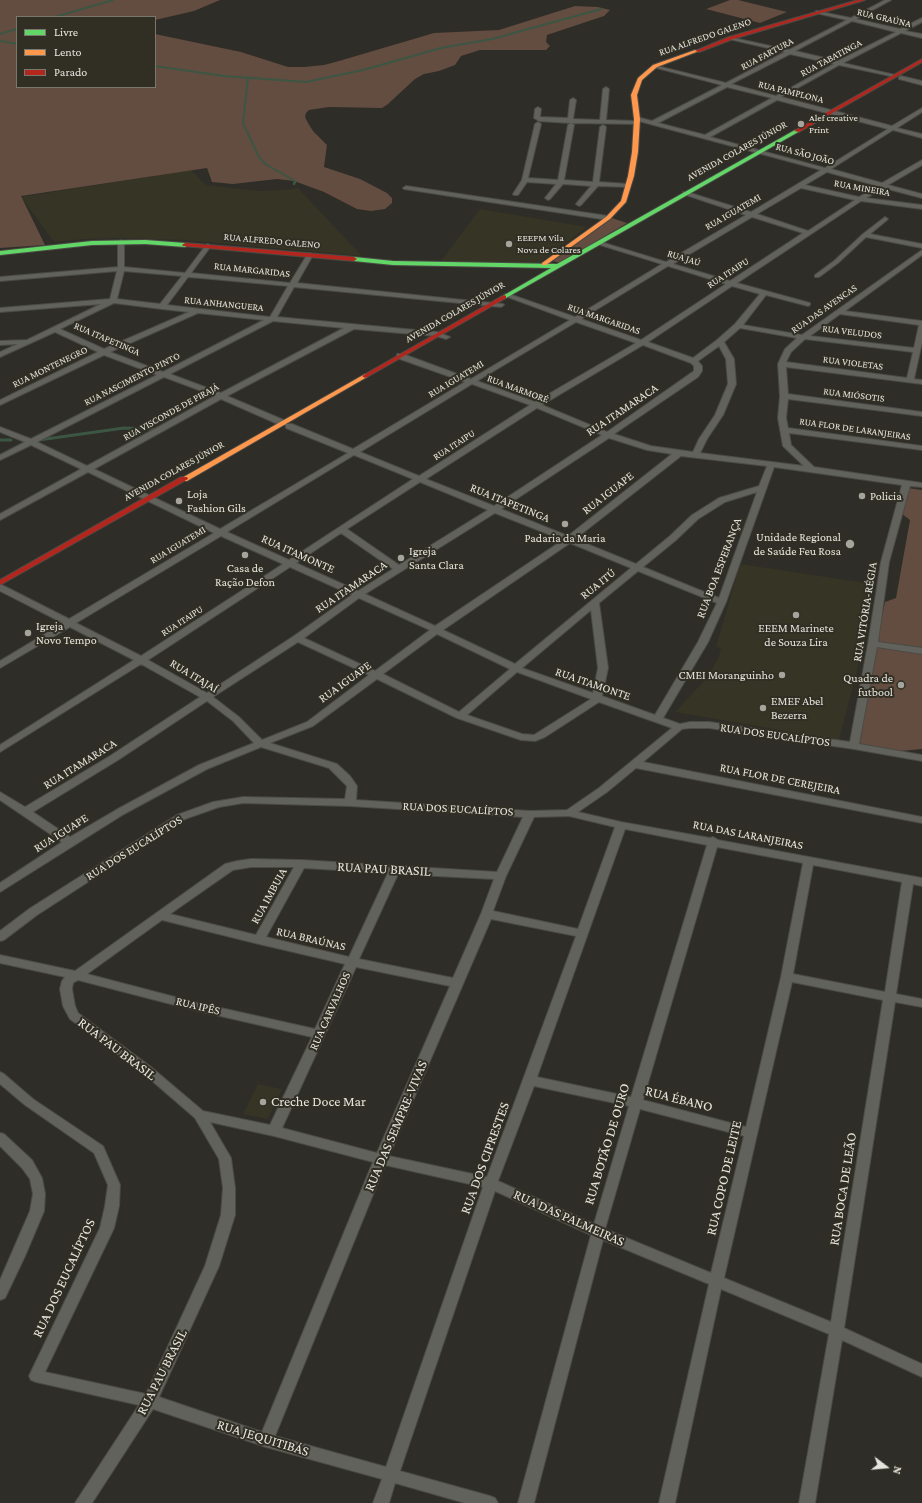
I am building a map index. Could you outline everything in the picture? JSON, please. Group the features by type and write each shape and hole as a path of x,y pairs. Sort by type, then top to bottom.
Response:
{"street":[{"name":"RUA ALFREDO GALENO","path":"542,266 608,218 624,201 635,152 637,121 634,95 640,79 655,66 732,38 863,0"},
{"name":"RUA FARTURA","path":"653,123 889,0"},
{"name":"RUA GRAÚNA","path":"818,12 922,36"},
{"name":"RUA TABATINGA","path":"706,137 839,63 922,20"},
{"path":"732,38 922,83"},
{"name":"AVENIDA COLARES JÚNIOR","path":"1,587 404,357 491,304 511,296 567,267 688,194 897,77 922,60"},
{"name":"RUA PAMPLONA","path":"655,66 922,136"},
{"name":"AVENIDA COLARES JÚNIOR","path":"897,77 922,66"},
{"path":"580,204 596,184 606,89"},
{"path":"548,198 561,182 573,100"},
{"name":"RUA SÃO JOÃO","path":"538,109 537,118 570,123 603,124 637,121 653,123 922,196"},
{"name":"RUA IGUATEMI","path":"0,665 220,532 356,453 470,382 667,264 800,186 922,110"},
{"path":"516,194 525,180 538,124"},
{"name":"RUA ITAIPU","path":"0,749 291,564 341,529 536,405 643,342 860,199 922,162"},
{"path":"525,180 628,186"},
{"name":"RUA MINEIRA","path":"800,186 860,199 922,207"},
{"path":"406,188 608,218"},
{"path":"688,194 809,233"},
{"path":"817,276 836,262 885,219"},
{"path":"865,235 922,246"},
{"name":"RUA ALFREDO GALENO","path":"0,253 62,245 121,242 208,246 393,263 567,267"},
{"path":"0,355 113,301 121,269 121,242"},
{"name":"AVENIDA COLARES JÚNIOR","path":"442,335 501,305 511,296 556,266 603,244"},
{"name":"RUA JAÚ","path":"603,244 732,284 808,304"},
{"path":"162,307 208,246"},
{"name":"RUA DAS AVENCAS","path":"782,364 788,351 795,343 922,252"},
{"path":"272,319 310,255"},
{"path":"913,258 922,260"},
{"name":"RUA MARGARIDAS","path":"0,279 121,269 294,284 501,305"},
{"path":"694,361 720,342 738,326 765,292"},
{"name":"RUA MARGARIDAS","path":"511,296 694,361"},
{"name":"RUA ANHANGUERA","path":"0,310 113,301 272,319 442,335"},
{"name":"RUA MONTENEGRO","path":"0,403 104,352 196,311"},
{"path":"839,312 922,323"},
{"name":"RUA NASCIMENTO PINTO","path":"0,458 272,319"},
{"name":"RUA VISCONDE DE PIRAJÁ","path":"0,517 221,396 353,326"},
{"name":"RUA VELUDOS","path":"738,326 804,337 916,350"},
{"path":"910,380 922,326"},
{"name":"RUA ITAPETINGA","path":"55,329 104,352 221,396 420,480 495,509 722,602"},
{"path":"0,343 31,340"},
{"path":"696,454 703,439 719,415 732,384 730,359 720,342"},
{"name":"RUA MARMORÉ","path":"404,357 536,405 608,435 629,442 679,453"},
{"name":"RUA ITAMARACA","path":"25,812 114,758 297,638 359,594 495,509 608,435 695,376 698,371 698,366 694,361"},
{"path":"782,364 784,396 782,418 787,446 812,469"},
{"name":"RUA VIOLETAS","path":"782,364 922,382"},
{"name":"RUA MIÓSOTIS","path":"784,396 922,414"},
{"name":"RUA ITAMONTE","path":"0,429 31,442 220,532 359,594 517,669 597,699 658,718 679,727"},
{"name":"RUA FLOR DE LARANJEIRAS","path":"785,430 922,448"},
{"path":"679,453 812,469 922,486"},
{"name":"RUA IGUAPE","path":"0,888 70,842 120,812 203,767 310,724 436,630 569,540 679,453"},
{"name":"RUA BOA ESPERANÇA","path":"658,718 703,642 722,602 761,488 771,464"},
{"name":"RUA VITÓRIA-RÉGIA","path":"854,746 873,644 885,562 906,484"},
{"name":"RUA ITÚ","path":"460,716 594,602 673,538 695,516 722,500 761,488"},
{"path":"341,529 398,569"},
{"name":"RUA ITAJAÍ","path":"1,587 141,660 207,697 236,719 261,744 317,760 332,766 346,778 352,786 350,803"},
{"path":"297,638 460,716 521,737 535,738 597,699 603,668 594,602"},
{"path":"873,644 922,651"},
{"name":"RUA DOS EUCALÍPTOS","path":"679,727 690,725 709,726 854,746 922,758"},
{"path":"569,813 603,790 679,727"},
{"name":"RUA FLOR DE CEREJEIRA","path":"634,764 922,820"},
{"path":"0,795 70,842"},
{"name":"RUA DOS EUCALÍPTOS","path":"0,937 33,912 181,817 217,804 243,800 350,803 530,814 569,813"},
{"name":"RUA DAS LARANJEIRAS","path":"569,813 621,825 713,841 922,882"},
{"name":"RUA DAS SEMPRE-VIVAS","path":"266,1440 381,1159 487,914 501,876 530,814"},
{"name":"RUA DOS CIPRESTES","path":"381,1503 491,1183 530,1080 581,933 621,825"},
{"name":"RUA BOTÃO DE OURO","path":"526,1503 598,1232 713,841"},
{"name":"RUA COPO DE LEITE","path":"667,1503 716,1281 787,977 809,860"},
{"name":"RUA PAU BRASIL","path":"83,1503 150,1401 212,1266 228,1215 229,1188 225,1158 199,1115 147,1070 74,1016 68,1006 66,989 68,981 229,867 251,863 301,864 501,876"},
{"name":"RUA IMBUIA","path":"259,940 301,864"},
{"name":"RUA CARVALHOS","path":"274,1131 395,869"},
{"name":"RUA BOCA DE LEÃO","path":"807,1503 837,1331 908,879"},
{"path":"487,914 581,933"},
{"name":"RUA BRAÚNAS","path":"161,916 352,962 456,983"},
{"name":"RUA IPÊS","path":"0,959 76,976 194,1006 320,1034"},
{"path":"787,977 922,1003"},
{"name":"RUA DOS EUCALÍPTOS","path":"0,1077 30,1102 99,1150 114,1185 112,1206 107,1228 36,1376"},
{"name":"RUA ÉBANO","path":"530,1080 636,1103 751,1133"},
{"name":"RUA DAS PALMEIRAS","path":"199,1115 274,1131 381,1159 491,1183 598,1232 837,1331 922,1371"},
{"path":"0,1138 27,1164 36,1178 39,1194 37,1211 0,1294"},
{"name":"RUA JEQUITIBÁS","path":"36,1376 150,1401 266,1440 490,1503"}],"shaded area":[{"path":"0,0 220,0 194,11 156,20 156,16 16,16 16,88 156,88 156,34 241,52 288,67 304,67 324,65 434,33 499,30 575,6 598,7 610,10 604,16 547,35 546,42 550,46 546,50 480,50 461,56 455,65 439,71 424,74 415,79 382,108 329,107 309,110 305,117 308,123 313,131 327,145 324,167 360,179 387,193 392,198 392,203 385,209 371,211 357,209 324,192 294,181 277,179 233,184 212,182 207,168 21,196 45,245 0,248"},
{"path":"730,0 738,0 787,12 760,23 706,9"},
{"path":"191,170 206,185 259,191 298,188 362,256 185,240 116,238 54,242 21,197"},
{"name":"EEEFM Vila Nova de Colares","path":"480,209 587,227 536,265 441,261"},
{"path":"612,218 627,223 560,263 553,261"},
{"path":"908,488 922,490 922,749 901,751 857,744 885,602 896,598 910,520 902,514"},
{"path":"740,564 873,584 857,670 839,740 675,712 705,680 718,659 721,648 716,647"},
{"name":"Creche Doce Mar","path":"258,1084 282,1089 268,1119 243,1114"}],"waterway":[{"path":"58,16 113,0"},
{"path":"156,66 224,76 306,82 363,70 441,48 492,39 601,9"},
{"path":"0,34 16,29"},
{"path":"0,41 16,44"},
{"path":"248,78 243,123 259,157 265,164 295,181 294,183"},
{"path":"39,440 124,428 153,429"},
{"path":"0,440 11,440"}],"traffic: fast":[{"path":"504,297 797,131"},
{"path":"0,253 92,243 145,242 185,245"},
{"path":"354,259 393,263 556,266"}],"traffic: slow":[{"path":"544,264 608,218 624,201 631,176 635,152 637,119 634,95 640,79 655,66 697,51"},
{"path":"184,479 365,376"}],"traffic: jam":[{"path":"697,51 731,38 863,0"},
{"path":"797,131 922,60"},
{"path":"185,245 354,259"},
{"path":"365,376 504,297"},
{"path":"0,583 184,479"}],"place":[{"name":"Alef creative Print","path":"801,124"},
{"name":"EEEFM Vila Nova de Colares","path":"509,244"},
{"name":"Policia","path":"862,496"},
{"name":"Loja Fashion Gils","path":"179,501"},
{"name":"Padaria da Maria","path":"565,524"},
{"name":"Unidade Regional de Saúde Feu Rosa","path":"850,544"},
{"name":"Casa de Ração Defon","path":"245,555"},
{"name":"Igreja Santa Clara","path":"401,558"},
{"name":"EEEM Marinete de Souza Lira","path":"796,615"},
{"name":"Igreja Novo Tempo","path":"28,633"},
{"name":"CMEI Moranguinho","path":"782,675"},
{"name":"Quadra de futbool","path":"901,685"},
{"name":"EMEF Abel Bezerra","path":"763,708"},
{"name":"Creche Doce Mar","path":"263,1102"}]}
